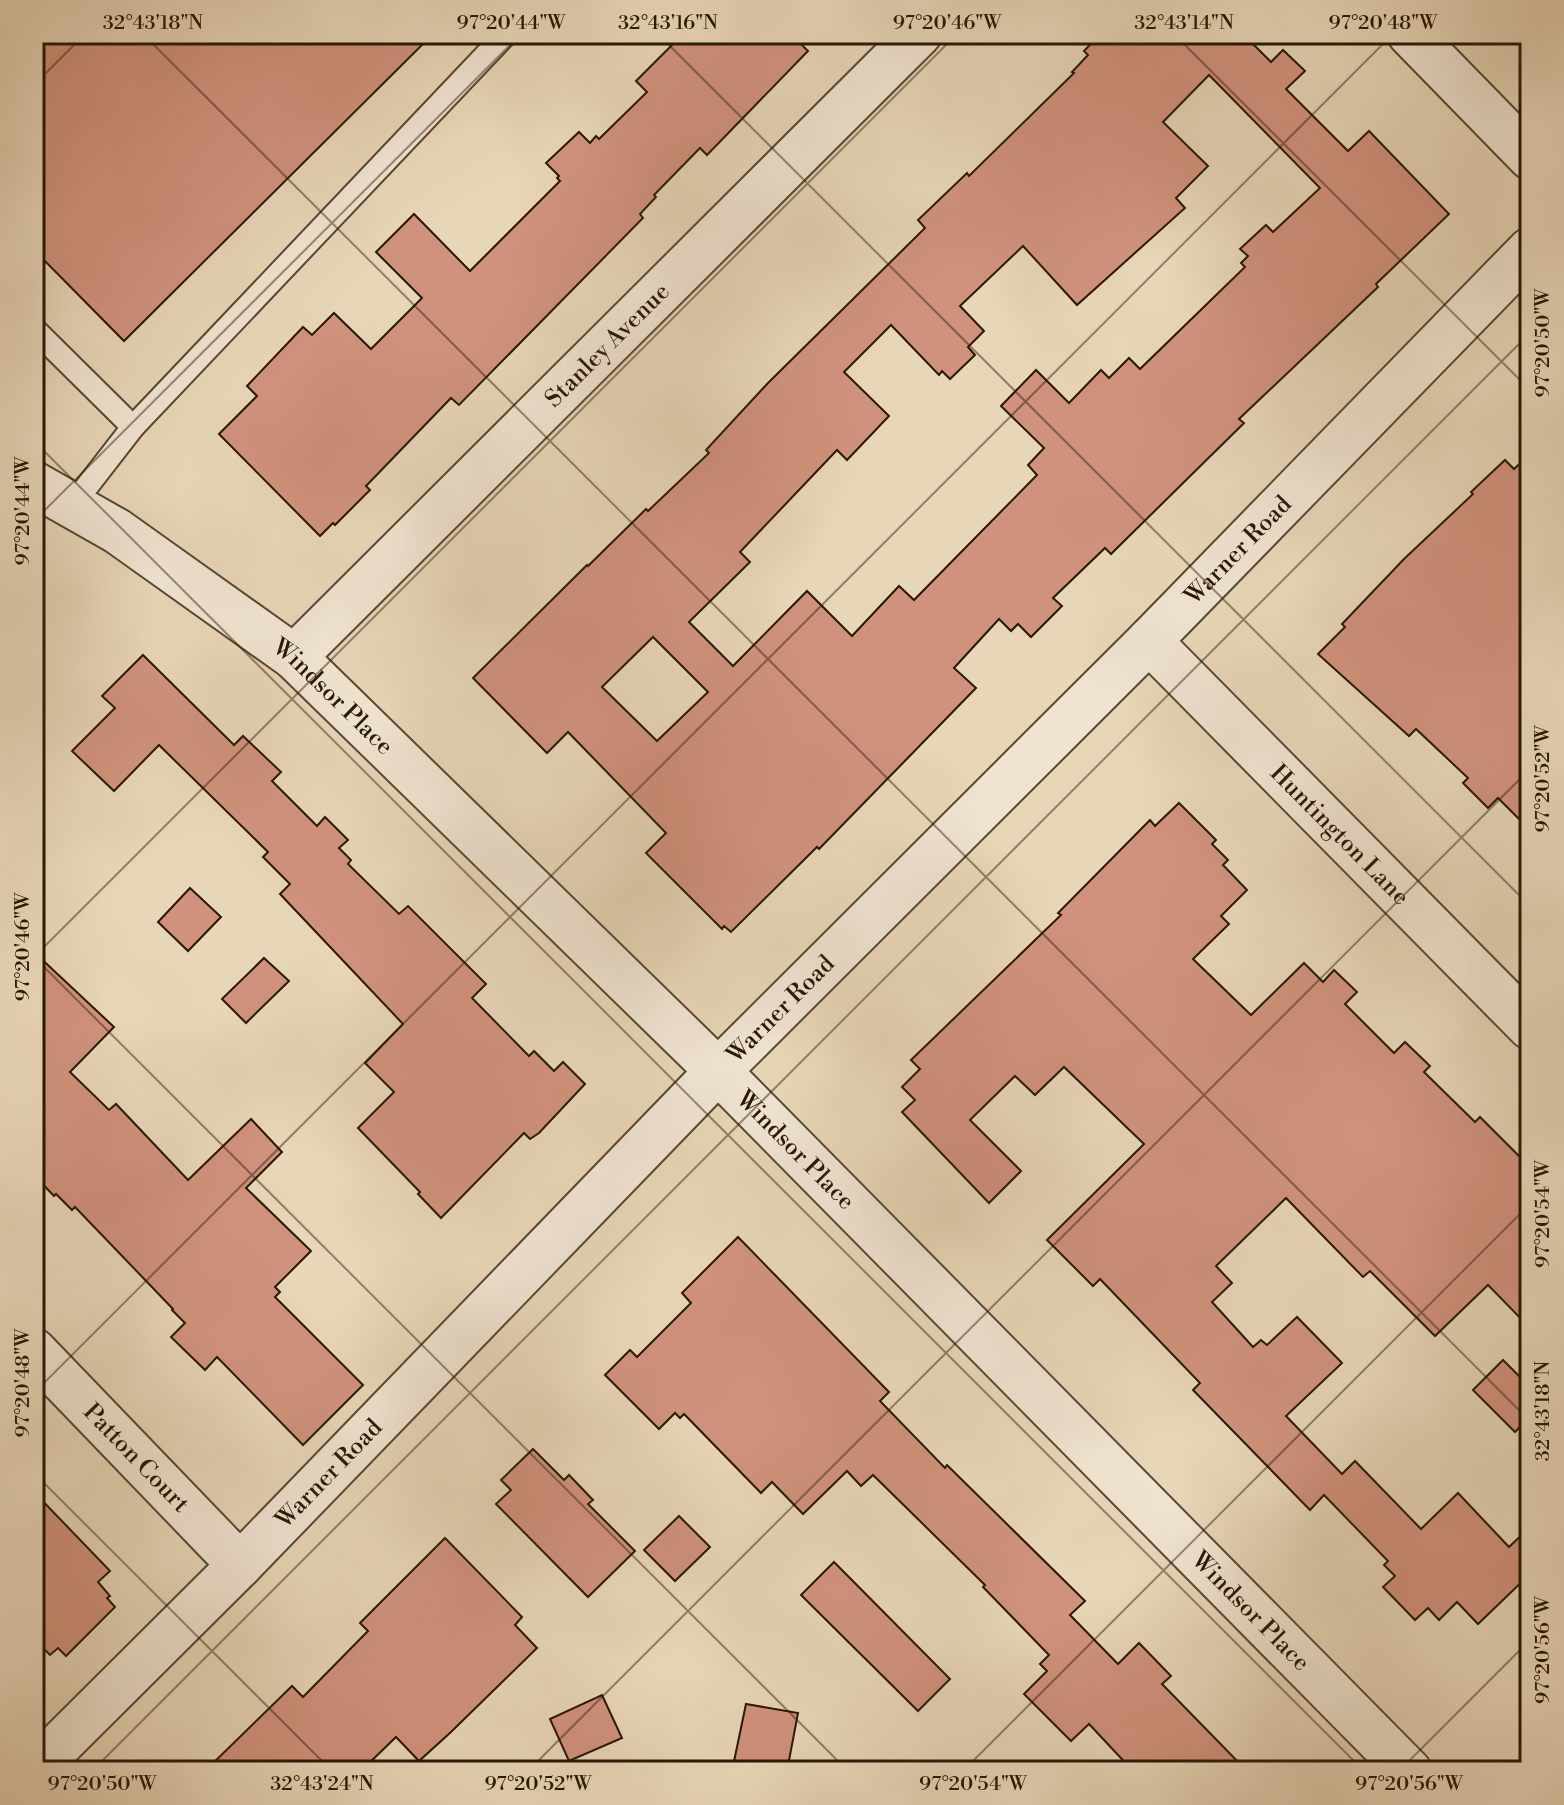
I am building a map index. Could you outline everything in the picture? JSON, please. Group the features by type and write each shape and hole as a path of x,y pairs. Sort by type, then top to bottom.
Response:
{"street":[{"name":"Stanley Avenue","path":"294,657 919,34"},
{"path":"1410,34 1530,157"},
{"name":"Warner Road","path":"34,1770 240,1565 718,1071 1149,641 1530,250"},
{"name":"Windsor Place","path":"34,484 117,531 294,657 718,1071 1409,1771"},
{"name":"Huntington Lane","path":"1149,641 1530,1027"},
{"name":"Patton Court","path":"34,1351 240,1565"}],"lane":[{"path":"71,507 133,427 506,34"},
{"path":"34,329 133,427"}],"building":[{"path":"34,34 433,34 124,341 34,250"},
{"path":"683,34 791,34 808,51 707,155 700,148 654,195 656,197 640,214 643,218 459,405 451,398 366,486 370,490 320,536 219,434 257,396 247,386 303,327 312,335 334,313 371,349 422,298 376,252 414,214 470,271 560,181 546,163 579,132 590,143 596,136 599,139 647,92 636,81"},
{"path":"1100,34 1243,34 1271,62 1283,50 1305,71 1286,89 1348,151 1369,131 1449,214 1376,284 1378,287 1239,419 1244,423 1111,554 1105,548 1053,598 1062,606 1031,637 1018,624 1011,631 999,619 954,668 976,688 819,849 817,847 731,932 724,926 722,929 646,853 666,833 568,732 547,753 473,678 587,565 709,453 706,450 768,383 925,228 918,220 967,173 969,176 1074,73 1088,55 1084,51","holes":["1209,75 1320,188 1273,232 1266,225 1240,249 1248,256 1241,263 1245,267 1140,369 1129,358 1109,378 1101,370 1069,403 1036,370 1001,406 1044,448 1028,465 1037,475 914,600 899,586 852,636 807,591 733,666 689,622 750,562 740,552 837,450 847,460 889,416 844,372 891,325 939,375 942,371 950,379 975,355 968,347 984,331 960,306 1023,246 1077,305 1185,208 1176,198 1208,166 1163,122","653,637 708,692 657,741 602,687"]},
{"path":"1530,454 1530,830 1498,798 1488,808 1463,783 1468,778 1416,729 1409,736 1318,654 1345,627 1342,624 1404,559 1473,494 1471,492 1505,460 1514,469"},
{"path":"143,655 234,745 243,736 281,772 272,781 317,826 325,817 348,840 339,848 351,860 348,864 399,914 408,906 486,984 472,998 529,1056 534,1051 554,1071 563,1062 585,1084 539,1133 530,1139 524,1133 441,1218 358,1128 394,1092 365,1063 403,1024 280,894 290,884 263,857 268,852 159,745 114,791 72,751 115,708 102,696"},
{"path":"1179,803 1216,840 1212,844 1228,860 1223,865 1247,890 1221,916 1229,924 1193,959 1251,1015 1304,963 1323,982 1334,970 1357,992 1345,1004 1394,1053 1405,1042 1430,1066 1424,1072 1475,1122 1480,1117 1530,1167 1530,1328 1488,1285 1435,1336 1370,1271 1363,1277 1286,1198 1216,1266 1232,1283 1212,1302 1253,1347 1261,1340 1267,1345 1297,1317 1342,1363 1286,1416 1342,1474 1355,1461 1421,1529 1458,1493 1509,1547 1530,1527 1530,1574 1478,1624 1457,1602 1439,1620 1428,1608 1415,1620 1383,1587 1395,1576 1384,1565 1388,1561 1324,1495 1310,1510 1193,1390 1200,1383 1100,1279 1093,1286 1047,1240 1144,1144 1064,1067 1035,1095 1015,1076 970,1120 1021,1171 989,1203 902,1112 915,1100 902,1087 920,1069 911,1060 1061,915 1058,913 1150,820 1155,826"},
{"path":"190,888 221,917 188,951 158,922"},
{"path":"34,952 114,1027 70,1072 109,1110 116,1104 188,1180 251,1119 282,1152 246,1188 311,1251 275,1287 280,1292 275,1297 363,1385 303,1445 217,1357 205,1370 171,1337 185,1323 75,1207 72,1210 56,1194 54,1196 34,1175"},
{"path":"264,958 289,981 246,1023 222,999"},
{"path":"738,1237 889,1392 880,1401 945,1468 947,1465 1085,1601 1070,1615 1118,1664 1139,1643 1171,1676 1162,1684 1247,1771 1133,1771 1089,1724 1071,1741 1024,1694 1047,1671 1040,1664 1049,1655 983,1587 985,1585 873,1475 861,1486 847,1471 803,1514 772,1482 761,1493 684,1414 680,1418 675,1413 659,1429 605,1375 630,1350 637,1357 691,1303 682,1293"},
{"path":"1503,1360 1530,1387 1530,1417 1515,1432 1473,1390"},
{"path":"533,1449 564,1480 569,1475 593,1500 588,1504 635,1551 588,1597 496,1504 511,1490 501,1480"},
{"path":"34,1492 110,1571 98,1582 115,1607 66,1656 58,1648 50,1655 34,1639"},
{"path":"679,1516 710,1547 675,1581 644,1550"},
{"path":"445,1538 522,1617 515,1625 537,1648 451,1732 419,1761 396,1737 361,1771 205,1771 292,1686 303,1697 368,1631 360,1623"},
{"path":"834,1562 950,1679 918,1711 801,1595"},
{"path":"602,1695 622,1738 569,1761 550,1719"},
{"path":"746,1704 798,1713 787,1771 732,1771"}]}
